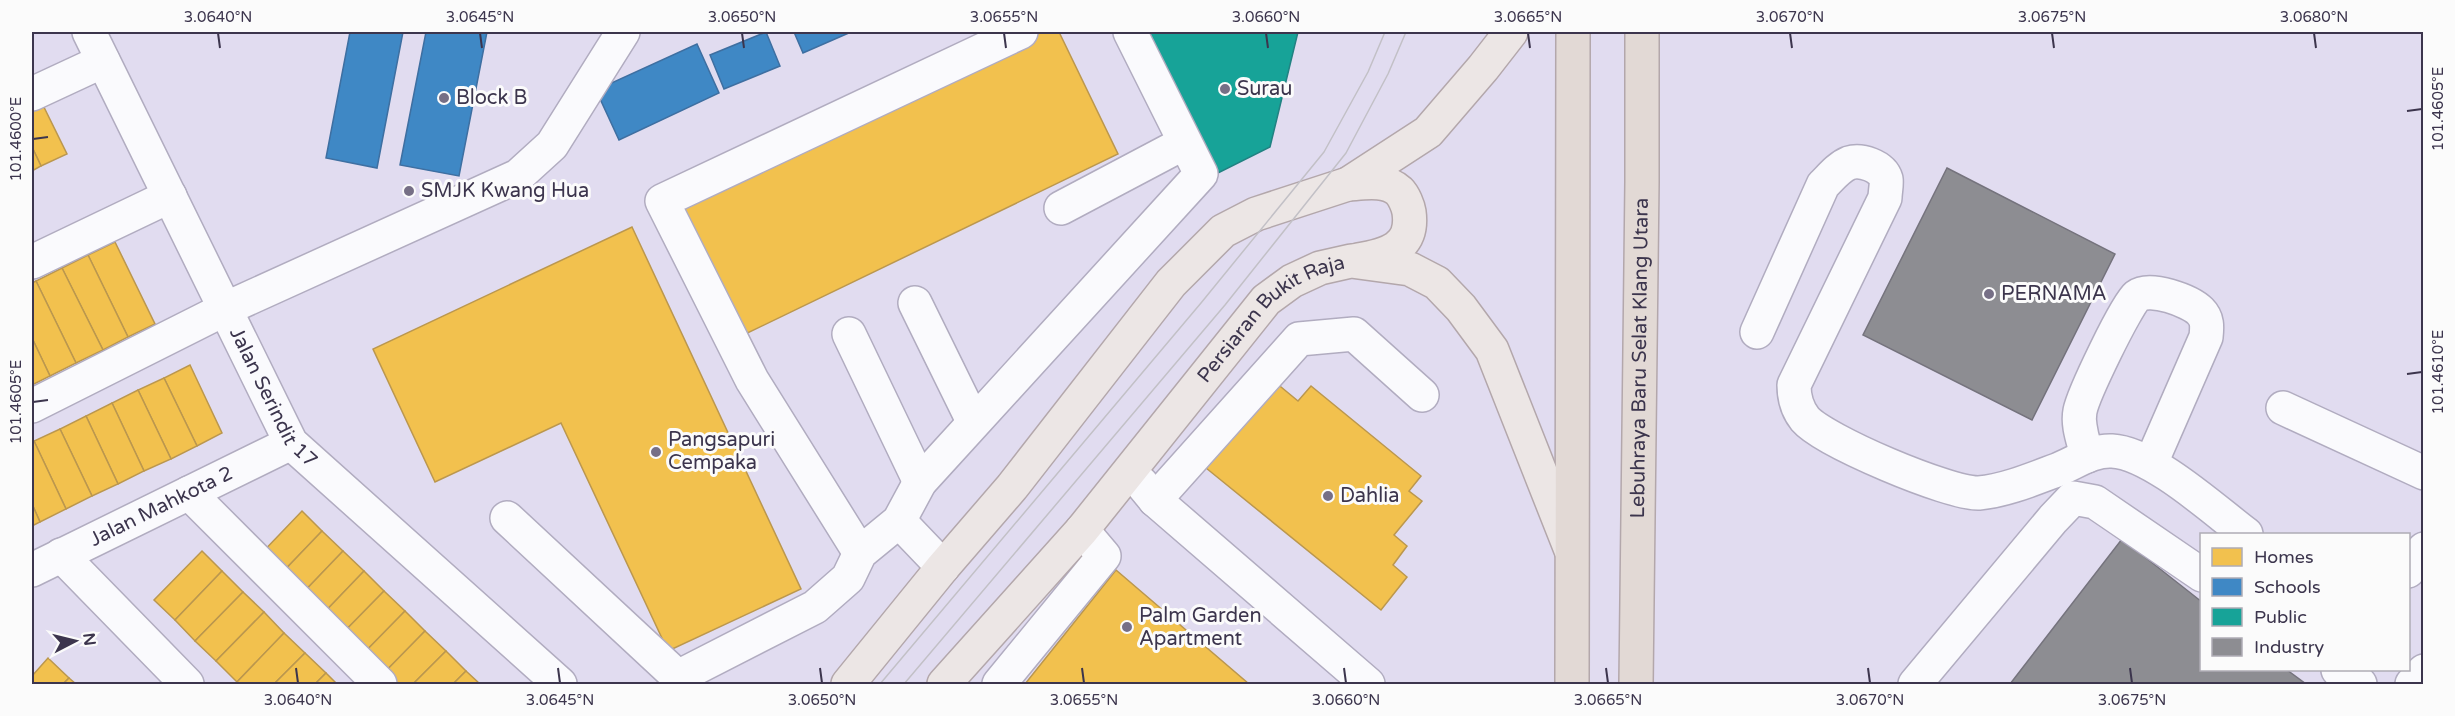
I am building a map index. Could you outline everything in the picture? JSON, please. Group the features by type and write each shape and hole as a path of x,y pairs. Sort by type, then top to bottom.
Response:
{"highway":[{"path":"1572,684 1573,32"},
{"name":"Lebuhraya Baru Selat Klang Utara","path":"1636,684 1642,32"},
{"path":"1551,684 1571,550"}],"main road":[{"path":"848,684 943,567 1012,487 1171,283 1206,246 1222,231 1256,214 1348,184 1428,132 1511,32"},
{"path":"1348,184 1380,183 1399,191 1407,205 1410,223 1406,240 1391,252 1352,261"},
{"name":"Persiaran Bukit Raja","path":"944,684 1082,530 1266,300 1292,282 1320,267 1352,261 1410,269 1437,283 1461,308 1492,350 1571,550"}],"street":[{"name":"Jalan Serindit 17","path":"89,32 291,443 560,684"},
{"path":"32,406 225,309 518,176 552,145 623,32"},
{"path":"860,553 752,380 662,201 1021,32"},
{"path":"507,518 678,677 815,607 848,578 860,553 899,521 920,482 973,421 1201,174 1130,32"},
{"path":"32,94 103,61"},
{"path":"1061,208 1184,143"},
{"path":"1757,332 1823,185 1837,171 1851,162 1867,162 1882,172 1886,180 1885,198 1794,385 1794,396 1805,419 1834,439 1931,483 1977,493 2049,472 2088,456 2114,451 2151,463 2245,533"},
{"path":"32,261 170,196"},
{"path":"2088,456 2079,420 2084,399 2127,310 2137,296 2153,291 2199,310 2207,321 2206,337 2151,463"},
{"path":"915,303 973,421"},
{"path":"849,334 920,482"},
{"path":"1155,500 1299,339 1354,334 1422,395"},
{"path":"2283,408 2424,473"},
{"name":"Jalan Mahkota 2","path":"32,570 291,443"},
{"path":"1130,470 1155,500 1368,684"},
{"path":"189,493 380,684"},
{"path":"1915,684 2073,498 2095,502 2200,575"},
{"path":"899,521 943,567"},
{"path":"999,684 1104,556 1082,530"},
{"path":"2410,570 2424,549"},
{"path":"61,555 187,684"},
{"path":"2410,653 2424,661"},
{"path":"2412,684 2424,670"},
{"path":"2341,671 2360,684"}],"building: Homes":[{"path":"1032,32 1059,32 1118,154 735,339 671,206"},
{"path":"36,91 67,154 41,166 32,147 32,93"},
{"path":"32,147 41,166 32,171"},
{"name":"Pangsapuri Cempaka","path":"632,227 801,589 668,651 561,423 435,482 373,349"},
{"path":"115,242 155,324 128,337 88,255"},
{"path":"88,255 128,337 103,350 62,268"},
{"path":"62,268 103,350 76,363 36,281"},
{"path":"36,281 76,363 50,376 32,338 32,283"},
{"path":"32,338 50,376 32,385"},
{"path":"190,365 222,433 197,446 164,378"},
{"path":"164,378 197,446 171,459 138,390"},
{"name":"Dahlia","path":"1275,382 1298,401 1311,386 1421,476 1409,491 1422,501 1394,535 1407,546 1393,565 1407,577 1381,610 1206,468"},
{"path":"138,390 171,459 144,471 112,403"},
{"path":"112,403 144,471 118,484 86,416"},
{"path":"86,416 118,484 92,496 60,429"},
{"path":"60,429 92,496 66,509 34,441"},
{"path":"34,441 66,509 40,522 32,504 32,442"},
{"path":"32,504 40,522 32,526"},
{"path":"302,511 322,531 277,578 257,558"},
{"path":"322,531 343,551 298,598 277,578"},
{"path":"202,551 222,571 175,620 154,600"},
{"path":"343,551 364,571 318,619 298,598"},
{"name":"Palm Garden Apartment","path":"1116,570 1249,684 1025,684"},
{"path":"222,571 243,592 195,641 175,620"},
{"path":"364,571 384,591 338,638 318,619"},
{"path":"384,591 405,611 359,658 338,638"},
{"path":"243,592 264,612 216,661 195,641"},
{"path":"405,611 425,631 379,678 359,658"},
{"path":"264,612 284,633 237,682 216,661"},
{"path":"425,631 446,651 413,684 386,684 379,678"},
{"path":"284,633 305,653 274,684 239,684 237,682"},
{"path":"446,651 466,671 453,684 413,684"},
{"path":"305,653 326,673 315,684 274,684"},
{"path":"48,658 69,678 63,684 32,684 32,676"},
{"path":"466,671 480,684 453,684"},
{"path":"326,673 337,684 315,684"},
{"path":"69,678 76,684 63,684"}],"building: Schools":[{"path":"350,32 403,32 377,168 326,158"},
{"name":"Block B","path":"426,32 487,32 459,176 400,165"},
{"path":"766,32 780,66 724,89 710,55"},
{"path":"794,32 851,32 803,53"},
{"path":"697,44 719,93 619,140 596,90"}],"building: Public":[{"name":"Surau","path":"1137,32 1298,32 1270,147 1208,178"}],"building: Industry":[{"name":"PERNAMA","path":"1947,168 2115,254 2032,420 1863,335"},
{"path":"2122,539 2200,600 2200,671 2288,671 2306,684 2010,684"}],"tram line":[{"path":"880,684 1201,303 1324,152 1368,72 1385,32"},
{"path":"904,684 1225,305 1346,153 1388,74 1406,32"}],"place":[{"name":"Surau","path":"1225,89"},
{"name":"Block B","path":"444,98"},
{"name":"SMJK Kwang Hua","path":"409,191"},
{"name":"PERNAMA","path":"1989,294"},
{"name":"Pangsapuri Cempaka","path":"656,452"},
{"name":"Dahlia","path":"1328,496"},
{"name":"Palm Garden Apartment","path":"1127,627"}]}
